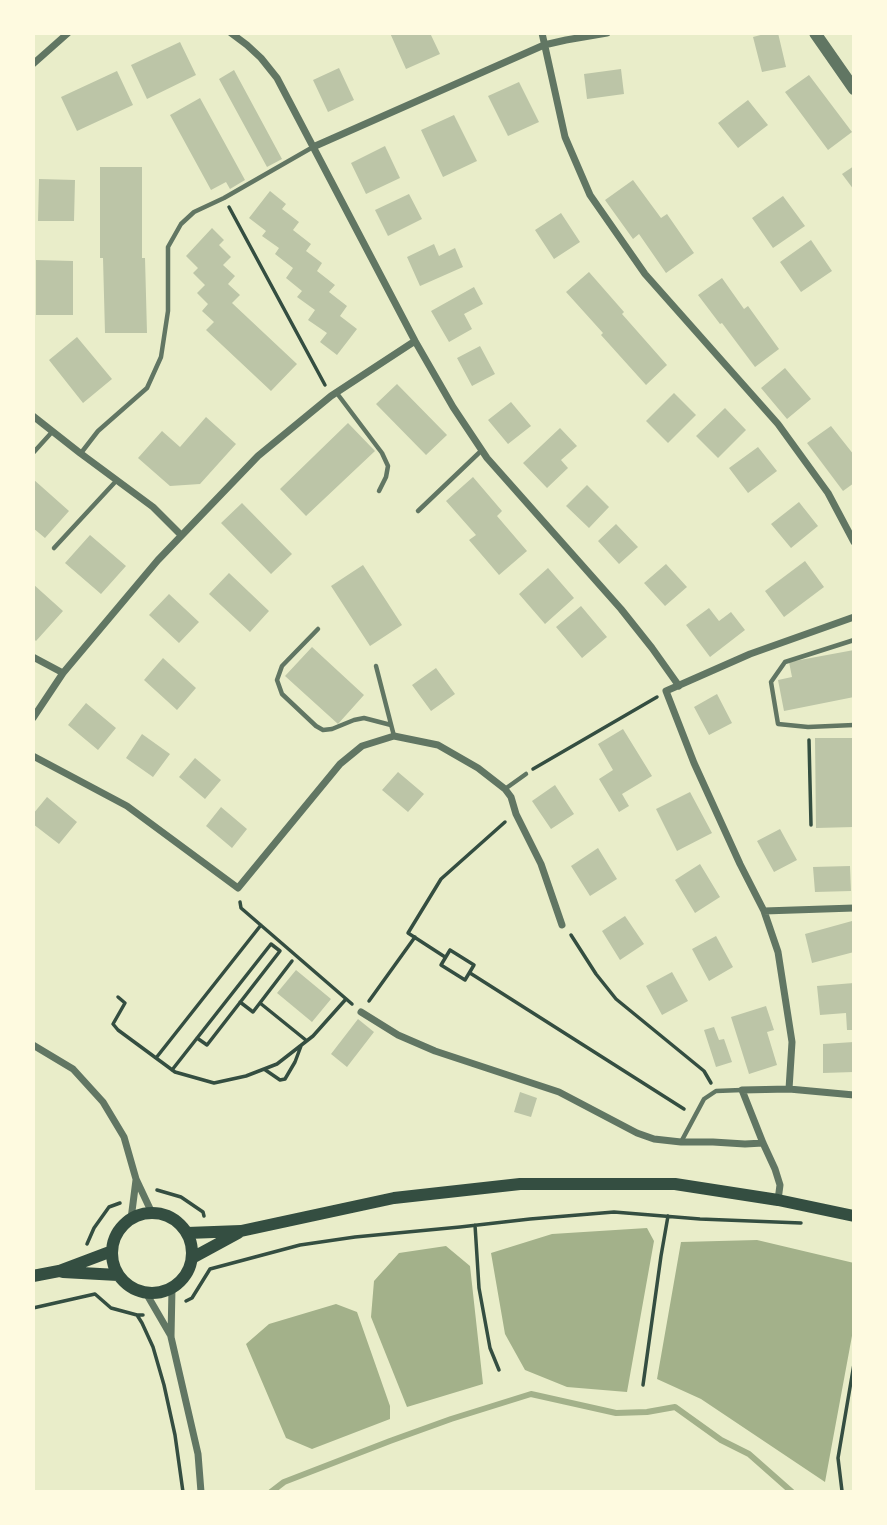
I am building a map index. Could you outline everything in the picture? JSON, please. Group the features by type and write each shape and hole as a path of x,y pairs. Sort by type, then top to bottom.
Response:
{"main road":[{"path":"187,1233 241,1231 394,1198 520,1184 675,1184 778,1200 854,1216"},
{"path":"152,1213 172,1218 181,1225 187,1233 192,1249 189,1270 182,1281 172,1289 160,1293 135,1290 118,1275 113,1263 114,1239 121,1227 141,1214 152,1213"},
{"path":"192,1258 241,1231"},
{"path":"86,1268 112,1251"},
{"path":"33,1276 86,1268 118,1275"}],"street":[{"path":"33,64 68,33"},
{"path":"231,33 261,58 276,78 415,341 453,407 487,458 621,609 678,687"},
{"path":"542,33 565,137 590,195 645,274 778,424 828,493 854,542"},
{"path":"313,147 544,45 607,33"},
{"path":"815,33 854,89"},
{"path":"33,718 63,673 181,535 258,456 333,394 415,341"},
{"path":"33,416 153,507 181,535"},
{"path":"789,1089 792,1042 778,952 764,911 694,763 666,691 750,654 854,617"},
{"path":"33,657 63,673"},
{"path":"33,756 127,806 238,888 340,764 362,746 394,736 438,745 478,768 511,797 516,814 541,864 562,925"},
{"path":"764,911 854,908"},
{"path":"361,1012 398,1035 435,1051 559,1092 637,1133 654,1139 763,1143"},
{"path":"33,1045 73,1069 103,1102 124,1138 136,1179 152,1213"},
{"path":"778,1200 780,1185 775,1169 743,1090 789,1089 854,1095"},
{"path":"131,1219 136,1179"},
{"path":"171,1337 172,1289"},
{"path":"146,1293 171,1337 198,1454 201,1492"}],"lane":[{"path":"80,453 98,431 147,388 161,357 168,310 168,247 181,224 194,212 313,147"},
{"path":"333,394 382,453 388,466 379,491"},
{"path":"33,453 52,432"},
{"path":"418,511 482,450"},
{"path":"54,548 117,480"},
{"path":"318,629 282,666 277,680 282,694 323,730 364,718 391,725"},
{"path":"854,640 785,662 771,682 778,724 808,727 854,725"},
{"path":"376,666 394,736"},
{"path":"505,789 526,774"},
{"path":"681,1142 704,1099 716,1091 743,1090"}],"path":[{"path":"224,198 333,394"},
{"path":"526,774 666,691"},
{"path":"808,727 811,825"},
{"path":"445,957 408,933 441,879 516,814"},
{"path":"118,997 125,1003 113,1024 118,1030 172,1070 214,1083 246,1076 277,1064 313,1036 344,998 241,908 238,888"},
{"path":"156,1058 261,925"},
{"path":"562,925 616,999 704,1071 716,1091"},
{"path":"361,1012 415,937"},
{"path":"172,1070 197,1038 271,944 280,951 207,1045 197,1038"},
{"path":"450,950 474,965 466,980 440,965 445,957 450,950"},
{"path":"240,1002 253,1012 292,961"},
{"path":"470,972 695,1116"},
{"path":"260,1003 307,1041"},
{"path":"264,1069 280,1080 285,1079 302,1044"},
{"path":"144,1194 157,1190 181,1197 203,1212 210,1232"},
{"path":"134,1198 109,1207 94,1228 86,1247 86,1268 95,1294 111,1308 137,1315 159,1314"},
{"path":"210,1269 300,1245 530,1219 614,1212 812,1224 816,1208"},
{"path":"643,1385 668,1216"},
{"path":"475,1226 479,1288 490,1348 499,1370"},
{"path":"172,1311 191,1298 210,1269 211,1247"},
{"path":"33,1308 95,1294"},
{"path":"137,1315 153,1347 164,1385 183,1492"},
{"path":"842,1491 838,1458 854,1364"}],"shaded area":[{"path":"647,1228 654,1241 627,1392 567,1387 525,1370 505,1334 491,1253 552,1234"},
{"path":"757,1240 854,1263 854,1325 825,1482 701,1399 657,1379 681,1242"},
{"path":"446,1246 470,1266 483,1384 407,1407 371,1317 374,1281 399,1253"},
{"path":"336,1304 357,1312 390,1406 390,1419 312,1449 286,1438 246,1344 269,1324"}],"building":[{"path":"390,33 430,33 440,54 406,69"},
{"path":"778,33 786,67 762,72 753,37"},
{"path":"180,42 196,75 147,99 131,65"},
{"path":"339,68 354,100 328,112 313,80"},
{"path":"621,69 624,94 587,99 584,74"},
{"path":"234,70 282,159 267,167 219,79"},
{"path":"117,71 133,105 77,131 61,97"},
{"path":"809,75 852,132 828,150 785,92"},
{"path":"519,82 539,122 508,136 488,96"},
{"path":"200,98 245,180 230,189 226,182 211,190 170,115"},
{"path":"748,100 768,125 738,148 718,123"},
{"path":"454,115 477,161 443,177 421,130"},
{"path":"385,146 400,178 366,194 351,163"},
{"path":"854,166 854,190 842,174"},
{"path":"100,167 142,167 142,258 145,258 147,333 105,333 103,258 100,258"},
{"path":"39,179 75,180 74,221 38,221"},
{"path":"633,180 661,218 667,214 694,253 666,273 639,234 633,239 605,200"},
{"path":"270,191 286,204 282,209 299,222 293,230 311,244 306,251 322,263 317,271 335,285 329,292 347,306 340,316 357,329 337,355 320,342 327,333 308,320 315,310 297,297 302,291 286,278 293,268 275,254 279,248 262,236 266,231 249,218"},
{"path":"409,194 422,219 388,236 375,210"},
{"path":"783,196 805,226 773,248 752,218"},
{"path":"561,213 580,242 554,259 535,230"},
{"path":"212,228 224,240 219,245 231,257 223,265 235,276 228,284 240,295 232,303 297,364 271,391 206,330 214,322 202,311 208,304 197,293 205,285 193,273 198,268 186,256"},
{"path":"811,240 832,271 801,292 780,262"},
{"path":"434,244 439,256 455,248 463,267 420,286 407,257"},
{"path":"36,260 73,261 73,315 36,315"},
{"path":"589,272 667,365 646,385 566,292"},
{"path":"722,278 744,309 748,306 779,349 755,367 698,295"},
{"path":"474,287 483,304 464,314 472,329 449,342 431,311"},
{"path":"77,337 112,379 83,403 49,360"},
{"path":"480,346 495,374 472,386 457,358"},
{"path":"785,368 811,399 787,419 761,388"},
{"path":"397,384 447,435 426,455 376,404"},
{"path":"674,393 696,415 668,443 646,421"},
{"path":"511,402 531,426 508,444 488,420"},
{"path":"725,408 746,430 718,458 696,436"},
{"path":"206,417 236,444 200,484 170,486 138,458 162,431 180,447"},
{"path":"348,423 375,451 306,516 280,489"},
{"path":"831,426 854,455 854,483 843,491 807,443"},
{"path":"560,428 577,446 561,460 568,468 547,488 523,463"},
{"path":"758,447 777,471 748,493 729,468"},
{"path":"473,477 502,511 497,516 527,551 499,575 469,540 476,535 446,501"},
{"path":"33,479 69,511 45,538 33,528"},
{"path":"587,485 609,507 589,528 566,506"},
{"path":"799,502 818,526 791,548 771,524"},
{"path":"242,503 292,554 271,574 221,523"},
{"path":"616,524 638,547 619,564 598,541"},
{"path":"90,535 126,566 101,594 65,563"},
{"path":"805,561 824,587 784,617 765,591"},
{"path":"666,564 687,587 665,606 644,583"},
{"path":"363,565 402,625 370,646 331,586"},
{"path":"548,568 574,598 545,624 519,594"},
{"path":"229,573 269,611 250,632 209,594"},
{"path":"33,584 63,611 36,641 33,638"},
{"path":"169,594 199,622 179,643 149,615"},
{"path":"581,606 607,637 582,658 556,627"},
{"path":"709,608 719,621 731,612 745,630 710,657 686,625"},
{"path":"312,647 364,695 338,724 285,676"},
{"path":"854,650 854,697 784,711 778,680 792,677 789,662"},
{"path":"163,658 196,688 177,710 144,680"},
{"path":"436,668 455,694 431,711 412,685"},
{"path":"717,694 732,723 709,735 694,707"},
{"path":"86,703 116,728 98,750 68,725"},
{"path":"623,729 652,776 622,794 629,806 619,812 599,779 613,770 598,744"},
{"path":"142,734 170,754 153,777 126,758"},
{"path":"815,738 854,738 854,827 816,828"},
{"path":"195,758 221,780 205,799 179,777"},
{"path":"398,772 424,794 408,812 382,790"},
{"path":"555,785 574,814 551,829 532,801"},
{"path":"690,792 712,833 677,851 656,809"},
{"path":"47,797 77,822 59,844 33,824 33,814"},
{"path":"221,807 247,829 232,848 206,826"},
{"path":"780,829 797,860 774,872 757,841"},
{"path":"598,848 617,879 590,896 571,866"},
{"path":"700,864 720,897 695,913 675,880"},
{"path":"850,866 851,891 815,892 813,867"},
{"path":"625,916 644,944 620,960 602,931"},
{"path":"852,921 854,952 812,963 805,934"},
{"path":"716,936 733,967 709,981 692,949"},
{"path":"296,970 331,999 312,1022 277,993"},
{"path":"672,972 688,1001 662,1015 646,986"},
{"path":"854,983 854,1030 847,1030 846,1013 820,1015 817,986"},
{"path":"766,1006 774,1030 767,1032 777,1065 749,1074 731,1017"},
{"path":"358,1019 374,1032 347,1067 331,1054"},
{"path":"714,1027 719,1040 724,1039 732,1062 716,1067 704,1030"},
{"path":"854,1042 854,1072 823,1073 823,1044"},
{"path":"520,1092 537,1098 531,1117 514,1112"}],"waterway":[{"path":"271,1492 284,1482 390,1441 531,1394 616,1413 647,1412 675,1407 721,1440 749,1454 792,1492"}]}
